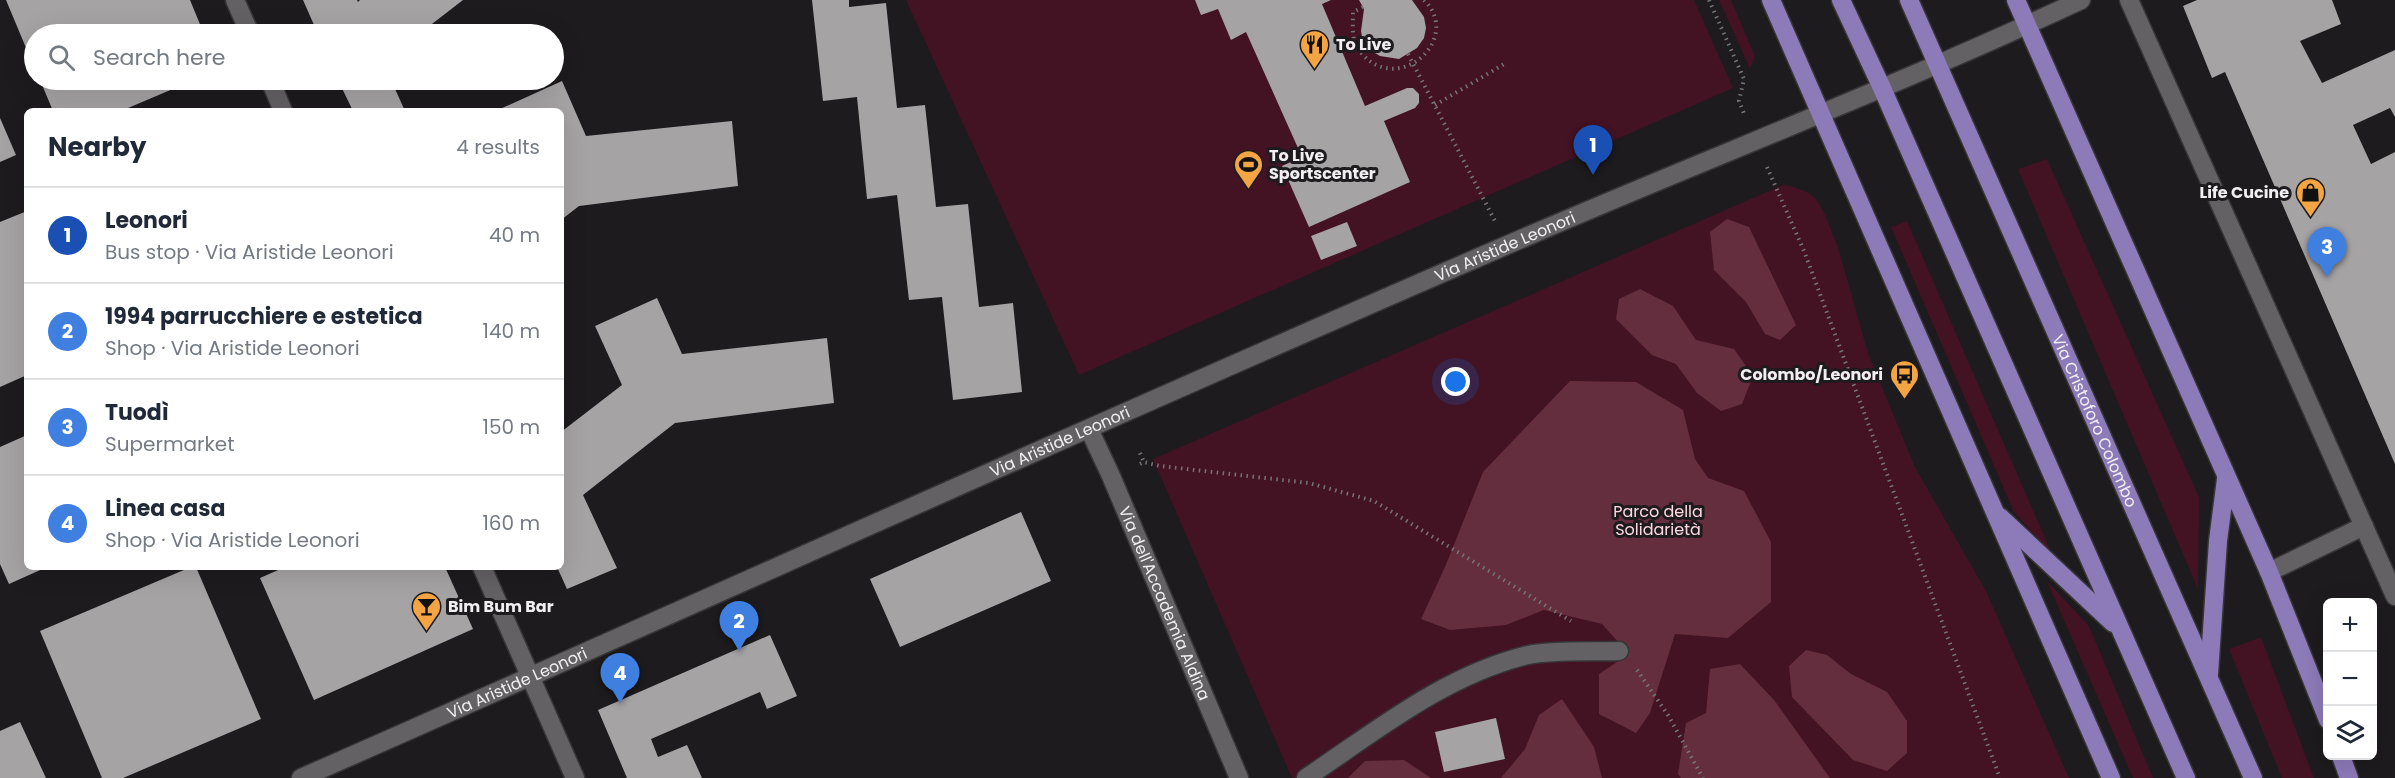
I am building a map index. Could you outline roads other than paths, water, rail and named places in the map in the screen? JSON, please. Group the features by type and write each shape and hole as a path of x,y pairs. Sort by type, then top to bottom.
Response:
{"main road":[{"path":"1771,0 2111,778"},
{"path":"1841,0 1882,87 2186,778"},
{"name":"Via Cristoforo Colombo","path":"1910,0 2253,778"},
{"path":"2016,0 2269,572 2323,707"},
{"path":"2208,675 2218,541 2226,479"},
{"path":"1994,511 2120,629"},
{"path":"2343,760 2349,778"}],"street":[{"path":"235,0 246,24"},
{"path":"1820,114 2081,0"},
{"path":"2129,0 2395,596"},
{"path":"274,90 282,108"},
{"name":"Via Aristide Leonori","path":"301,778 943,492 1508,245 1820,114"},
{"name":"Via dell'Accademia Aldina","path":"1089,429 1239,778"},
{"path":"2269,572 2364,526"},
{"path":"483,570 575,778"},
{"path":"1306,778 1417,704 1474,672 1530,655 1619,651"}],"place":[{"name":"To Live","path":"1315,70"},
{"name":"Leonori","path":"1593,175"},
{"name":"To Live Sportscenter","path":"1248,190"},
{"name":"Life Cucine","path":"2310,218"},
{"name":"Tuodì","path":"2327,277"},
{"name":"Colombo/Leonori","path":"1904,400"},
{"name":"Bim Bum Bar","path":"427,632"},
{"name":"1994 parrucchiere e estetica","path":"739,651"},
{"name":"Linea casa","path":"620,703"}],"park label":[{"name":"Parco della Solidarietà","path":"1658,520"}]}
